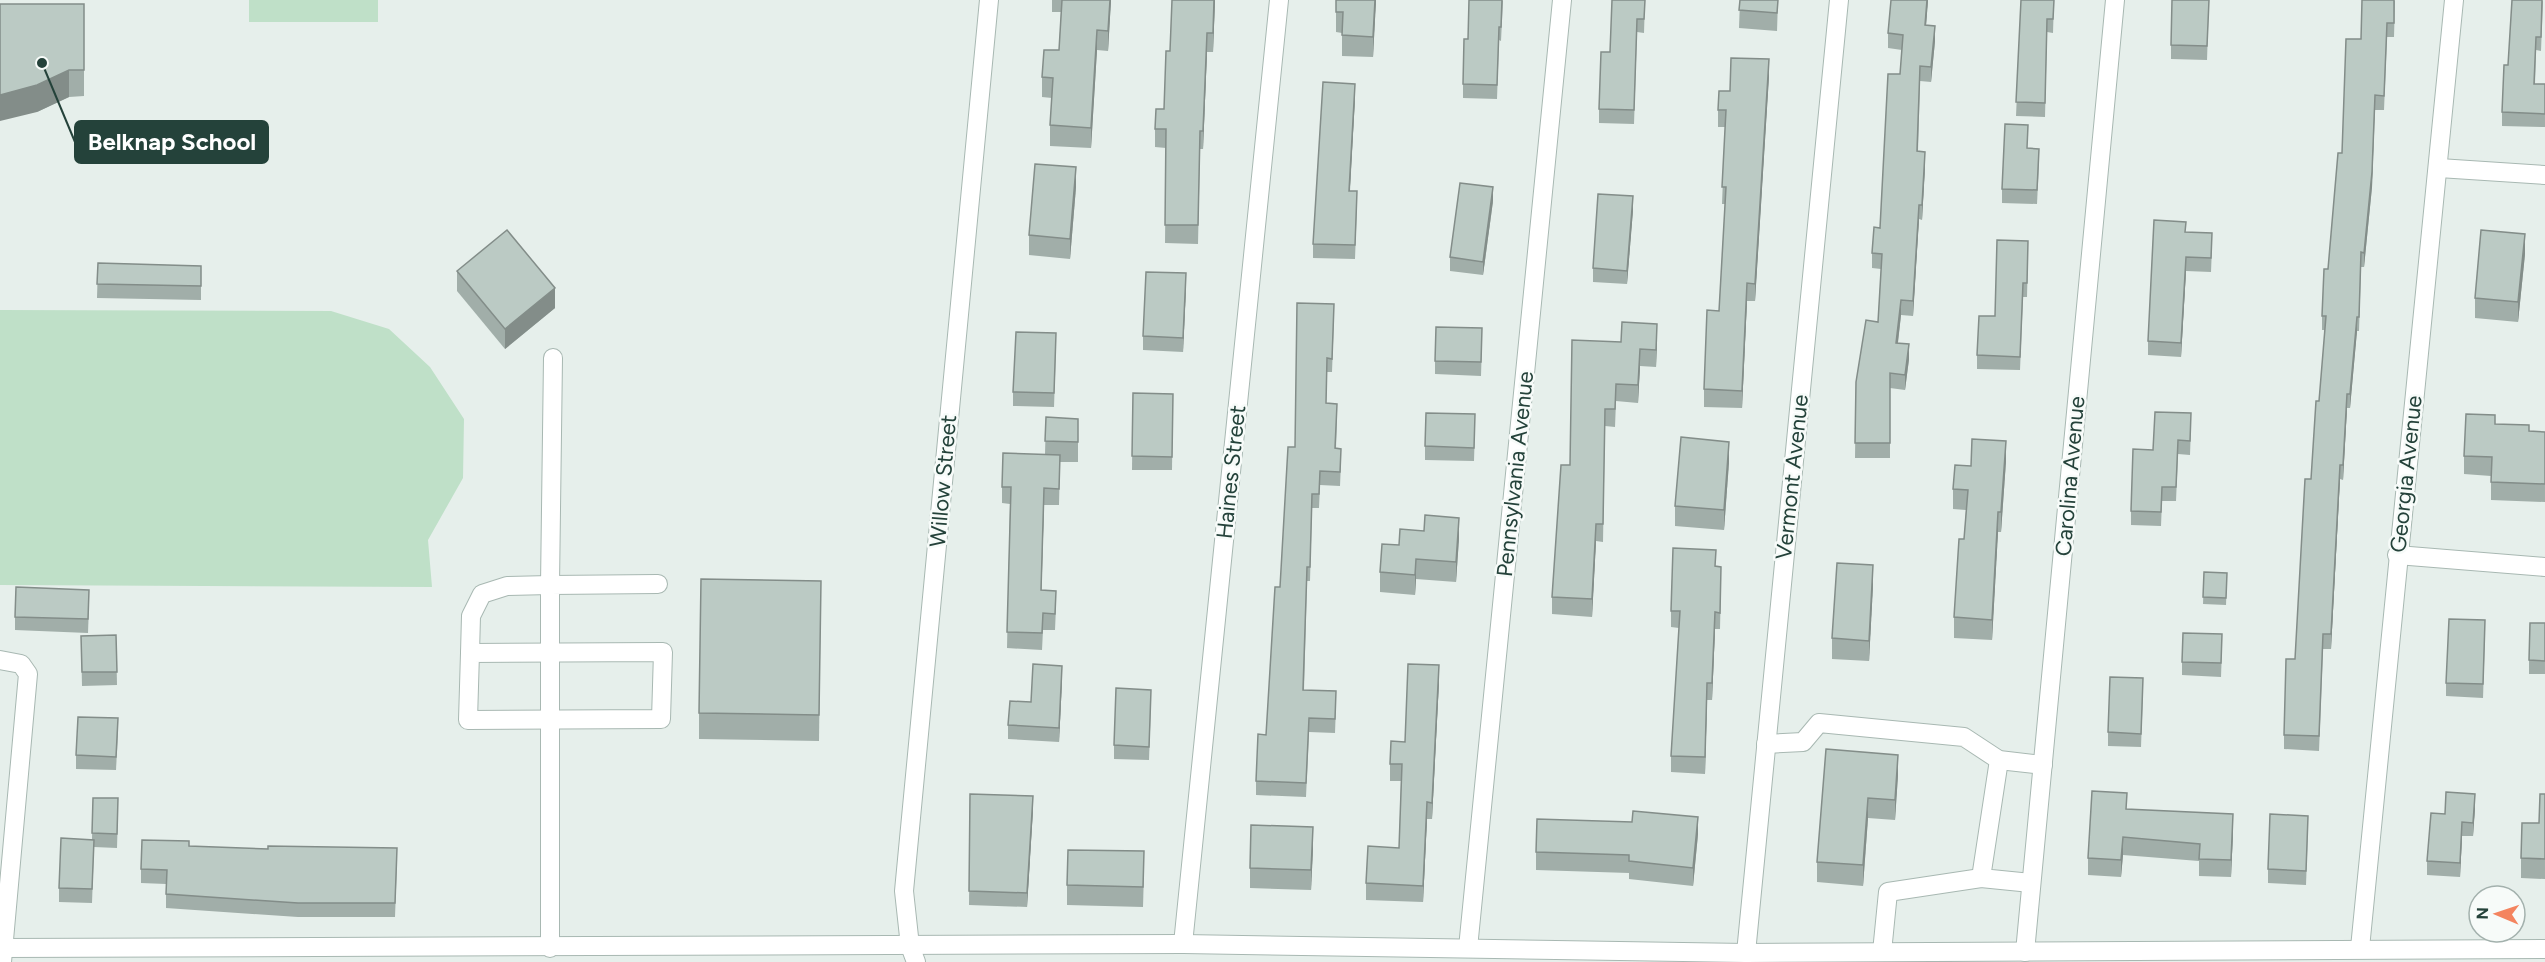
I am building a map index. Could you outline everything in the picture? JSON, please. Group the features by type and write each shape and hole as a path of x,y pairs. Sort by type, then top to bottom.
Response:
{"street":[{"name":"Willow Street","path":"913,954 904,891 989,0"},
{"name":"Haines Street","path":"1183,944 1280,0"},
{"name":"Pennsylvania Avenue","path":"1473,953 1562,0"},
{"name":"Vermont Avenue","path":"1746,953 1839,0"},
{"name":"Carolina Avenue","path":"2025,952 2115,0"},
{"name":"Georgia Avenue","path":"2360,948 2397,555 2439,168 2454,0"},
{"path":"2439,168 2545,175"},
{"path":"550,948 550,585 554,358"},
{"path":"2397,555 2545,567"},
{"path":"470,653 663,652 661,719 468,720 471,616 482,594 507,586 658,584"},
{"path":"0,660 21,664 28,674 2,952 350,955 550,948 644,955 913,954 1183,944 1522,956 2360,948 2509,955 2545,949"},
{"path":"1766,744 1803,742 1819,723 1964,737 1999,760 2043,765"},
{"path":"1981,878 1999,760"},
{"path":"1882,952 1888,892 1981,878 2031,883"}],"green space":[{"path":"249,0 378,0 378,22 249,22"},
{"path":"0,310 331,311 389,329 430,367 464,419 463,478 428,540 432,587 0,585"}],"building":[{"path":"1062,0 1110,0 1108,31 1097,30 1091,128 1050,125 1053,78 1042,77 1044,50 1059,50"},
{"path":"1172,0 1214,0 1213,33 1207,33 1203,131 1200,131 1198,225 1165,225 1166,129 1155,129 1156,109 1164,109 1166,51 1170,51"},
{"path":"1336,0 1375,0 1373,37 1342,35 1343,12 1336,12"},
{"path":"1469,0 1502,0 1497,85 1463,84 1464,39 1468,39"},
{"path":"1612,0 1645,0 1644,19 1637,19 1634,110 1599,109 1601,52 1610,52"},
{"path":"1740,0 1778,0 1777,13 1739,10"},
{"path":"1891,0 1927,0 1925,25 1935,26 1931,67 1920,66 1917,151 1925,152 1922,205 1919,205 1913,301 1901,300 1896,343 1909,344 1905,375 1890,373 1890,443 1855,443 1856,382 1866,320 1878,322 1882,254 1872,253 1874,227 1880,228 1888,74 1900,74 1903,35 1888,33"},
{"path":"2021,0 2054,0 2053,19 2047,19 2045,103 2016,102"},
{"path":"2172,0 2209,0 2207,46 2171,45"},
{"path":"2362,0 2394,0 2394,23 2387,23 2384,96 2375,95 2372,172 2364,253 2361,252 2359,317 2357,317 2350,394 2347,394 2343,465 2340,465 2331,634 2323,634 2319,736 2284,735 2286,659 2295,659 2305,479 2311,479 2316,401 2319,401 2326,316 2322,316 2324,269 2328,269 2338,153 2342,153 2346,39 2361,39"},
{"path":"2512,0 2542,0 2541,37 2536,37 2534,84 2545,84 2545,114 2502,112 2504,65 2508,65"},
{"path":"0,4 84,4 84,70 69,70 37,85 0,95"},
{"path":"1731,58 1769,59 1755,284 1747,283 1742,391 1704,389 1707,310 1719,311 1726,187 1722,187 1726,110 1718,110 1719,91 1730,91"},
{"path":"1323,82 1355,84 1349,191 1357,191 1355,245 1313,244"},
{"path":"2005,124 2028,125 2027,148 2039,149 2037,190 2002,189"},
{"path":"1035,164 1076,167 1070,239 1029,235"},
{"path":"1460,183 1493,187 1483,262 1450,257"},
{"path":"1598,194 1633,196 1627,271 1593,268"},
{"path":"2154,220 2186,222 2185,232 2212,233 2211,258 2186,257 2181,343 2148,341"},
{"path":"507,230 555,288 505,329 457,271"},
{"path":"2481,230 2525,234 2518,302 2475,298"},
{"path":"1997,240 2028,241 2027,283 2023,283 2020,357 1977,355 1979,316 1995,316"},
{"path":"98,263 201,266 201,286 97,284"},
{"path":"1146,272 1186,273 1183,338 1143,336"},
{"path":"1297,303 1334,304 1332,359 1327,358 1326,403 1337,404 1335,448 1341,449 1340,472 1320,471 1319,494 1312,494 1303,690 1336,691 1335,719 1309,718 1306,783 1256,781 1258,734 1266,735 1275,587 1280,587 1288,447 1295,447"},
{"path":"1622,322 1657,324 1656,350 1640,349 1638,385 1616,384 1615,409 1605,409 1603,524 1596,524 1592,599 1552,597 1561,465 1570,465 1572,340 1621,342"},
{"path":"1436,327 1482,328 1481,362 1435,361"},
{"path":"1016,332 1056,333 1054,393 1013,392"},
{"path":"1133,393 1173,394 1172,457 1132,456"},
{"path":"2155,412 2191,413 2190,441 2178,440 2176,487 2162,487 2161,512 2131,511 2133,449 2153,450"},
{"path":"1426,413 1475,414 1474,448 1425,446"},
{"path":"2466,414 2495,415 2495,424 2529,425 2529,431 2545,432 2545,484 2491,482 2492,457 2464,456"},
{"path":"1046,417 1078,419 1078,442 1045,441"},
{"path":"1681,437 1729,442 1724,510 1675,506"},
{"path":"1972,439 2006,441 2001,512 1998,512 1992,620 1954,617 1959,539 1964,539 1968,490 1953,489 1955,465 1971,466"},
{"path":"1003,453 1060,455 1059,489 1044,488 1041,590 1056,591 1055,614 1043,613 1042,633 1007,632 1011,487 1002,487"},
{"path":"1425,515 1459,518 1456,562 1416,559 1415,575 1380,572 1382,544 1399,545 1400,529 1424,531"},
{"path":"1673,548 1716,550 1715,566 1721,567 1720,613 1715,612 1712,683 1707,683 1705,757 1671,756 1680,611 1671,611"},
{"path":"1837,563 1873,565 1869,641 1832,638"},
{"path":"2204,572 2227,573 2226,598 2203,597"},
{"path":"701,579 821,581 819,715 699,713"},
{"path":"16,587 89,590 88,619 15,617"},
{"path":"2449,619 2485,620 2483,684 2446,683"},
{"path":"2530,623 2545,623 2545,661 2529,660"},
{"path":"2183,633 2222,634 2221,663 2182,662"},
{"path":"116,635 117,672 82,672 81,636"},
{"path":"1033,664 1062,666 1059,728 1008,725 1010,701 1031,702"},
{"path":"1408,664 1439,665 1432,803 1427,802 1423,886 1366,883 1368,846 1399,848 1402,764 1390,764 1391,741 1405,742"},
{"path":"2110,677 2143,678 2141,734 2108,732"},
{"path":"1116,688 1151,690 1149,747 1114,745"},
{"path":"78,717 118,718 116,757 76,755"},
{"path":"1826,749 1898,755 1895,800 1868,798 1863,865 1817,862"},
{"path":"2092,791 2127,793 2126,809 2233,814 2231,860 2199,859 2200,844 2123,837 2121,860 2088,858"},
{"path":"2446,792 2475,794 2473,823 2462,822 2460,863 2427,861 2431,813 2445,814"},
{"path":"970,794 1033,796 1027,893 969,891"},
{"path":"2540,794 2545,794 2545,859 2521,858 2522,823 2539,823"},
{"path":"93,798 118,798 117,834 92,833"},
{"path":"1633,811 1698,817 1693,868 1629,861 1629,855 1536,852 1537,819 1632,822"},
{"path":"2270,814 2308,816 2306,871 2268,869"},
{"path":"1251,825 1313,827 1311,870 1250,868"},
{"path":"61,838 94,840 92,889 59,888"},
{"path":"142,840 189,841 189,846 268,849 268,846 397,848 395,903 298,903 166,894 167,870 141,869"},
{"path":"1068,850 1144,851 1143,887 1067,885"}],"place":[{"name":"Belknap School","path":"42,63"}]}
